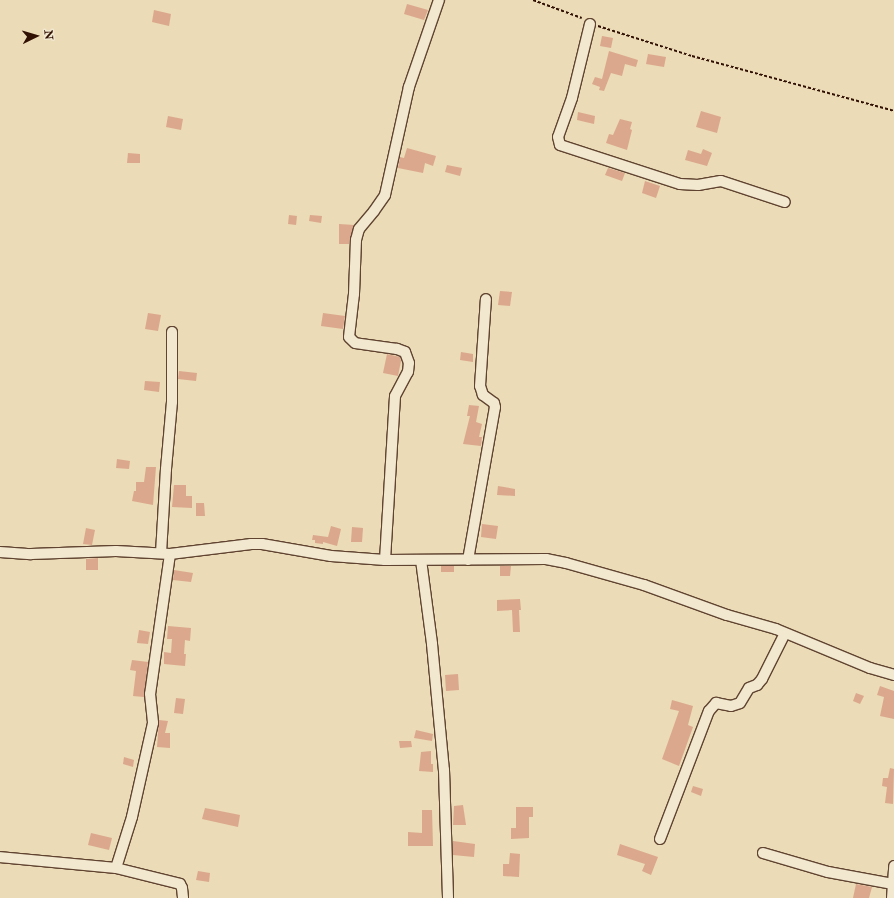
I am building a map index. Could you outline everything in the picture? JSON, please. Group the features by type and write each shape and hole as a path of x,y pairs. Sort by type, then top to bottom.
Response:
{"street":[{"path":"385,560 395,396 408,372 409,363 405,352 397,349 355,343 350,337 354,294 356,240 359,229 385,195 409,87 439,0"},
{"path":"590,24 572,98 558,137 560,145 675,183 698,185 721,182 785,202"},
{"path":"468,560 495,407 494,403 483,395 480,386 486,299"},
{"path":"116,868 132,817 153,722 150,694 166,554 166,469 172,402 172,332"},
{"path":"0,552 30,554 116,552 166,554 256,544 331,556 385,560 546,559 566,563 644,585 727,615 785,633 870,668 894,675"},
{"path":"421,560 432,644 444,770 448,898"},
{"path":"660,838 709,711 716,703 732,706 740,703 749,688 762,680 785,633"},
{"path":"763,853 828,872 893,884"},
{"path":"0,857 116,868 180,884 183,898"},
{"path":"892,898 894,866"}],"path":[{"path":"534,0 584,18 590,24 692,56 894,111"}],"building":[{"path":"407,4 428,10 424,20 404,14"},
{"path":"154,10 171,14 169,26 152,22"},
{"path":"602,36 613,38 611,48 600,46"},
{"path":"609,51 638,60 636,67 625,64 622,76 611,73 604,91 599,90 600,87 592,84 595,77 602,79"},
{"path":"648,54 666,57 664,67 646,64"},
{"path":"701,111 721,117 717,133 696,127"},
{"path":"578,112 595,116 594,124 577,120"},
{"path":"168,116 183,119 181,130 166,127"},
{"path":"620,119 632,122 630,129 632,130 627,150 606,143 609,134 613,135"},
{"path":"407,148 436,156 433,166 425,163 423,173 398,168 400,157 404,158"},
{"path":"703,149 712,153 707,166 685,160 688,150 701,154"},
{"path":"128,153 140,154 140,163 127,163"},
{"path":"447,165 462,168 460,176 445,172"},
{"path":"608,168 625,173 622,181 605,175"},
{"path":"645,181 660,186 656,198 642,193"},
{"path":"289,215 297,216 296,225 288,224"},
{"path":"310,215 322,216 321,223 309,221"},
{"path":"339,224 354,225 349,244 339,244"},
{"path":"500,291 512,292 510,306 498,305"},
{"path":"148,313 161,315 158,331 145,329"},
{"path":"323,313 345,316 343,329 321,326"},
{"path":"461,352 473,354 473,362 460,360"},
{"path":"387,354 400,357 401,361 398,376 383,373"},
{"path":"179,371 197,373 196,381 178,379"},
{"path":"145,381 160,382 159,392 144,390"},
{"path":"469,405 479,406 476,422 482,424 479,437 482,437 481,446 463,444 470,416 467,416"},
{"path":"117,459 130,461 129,469 116,468"},
{"path":"146,467 156,467 153,505 132,501 134,491 136,491 136,482 144,482"},
{"path":"174,485 186,485 186,496 192,496 192,508 172,507"},
{"path":"498,486 515,489 515,496 497,495"},
{"path":"196,503 204,503 205,516 196,516"},
{"path":"482,524 498,526 496,539 481,537"},
{"path":"331,526 341,529 337,546 323,542 323,544 315,543 315,540 312,540 313,535 328,537"},
{"path":"352,527 363,528 362,542 351,542"},
{"path":"86,528 95,530 92,545 83,544"},
{"path":"98,558 98,570 86,570 86,559"},
{"path":"441,566 454,566 454,572 441,572"},
{"path":"500,566 511,566 510,576 500,576"},
{"path":"174,570 193,573 191,582 173,580"},
{"path":"520,599 520,632 513,632 512,610 497,611 497,600"},
{"path":"168,626 191,628 190,641 185,640 185,666 164,664 164,652 171,653 172,639 167,639"},
{"path":"139,630 150,632 148,644 137,643"},
{"path":"132,660 148,662 144,697 133,696 136,671 130,670"},
{"path":"458,674 459,690 446,691 445,675"},
{"path":"880,686 894,691 894,719 880,716 884,697 877,695"},
{"path":"856,693 864,696 860,704 853,701"},
{"path":"176,698 185,699 183,714 174,713"},
{"path":"672,700 693,706 688,725 693,727 679,766 662,759 679,711 670,709"},
{"path":"159,720 168,721 165,733 170,733 170,748 157,747"},
{"path":"416,730 433,734 432,741 414,738"},
{"path":"399,741 411,741 412,747 400,748"},
{"path":"431,751 431,764 433,764 433,772 419,771 421,752"},
{"path":"124,757 134,760 133,767 123,764"},
{"path":"890,768 894,769 893,804 885,803 887,787 882,786 883,778 888,778"},
{"path":"693,786 703,789 701,796 691,792"},
{"path":"463,805 466,825 453,825 454,806"},
{"path":"516,807 533,807 533,817 529,817 529,838 511,839 511,828 516,828"},
{"path":"205,808 240,815 238,827 202,819"},
{"path":"422,810 432,810 433,846 408,846 408,832 422,833"},
{"path":"91,833 112,838 109,850 88,845"},
{"path":"453,841 475,844 474,857 453,855"},
{"path":"620,844 658,857 651,875 642,871 645,864 617,855"},
{"path":"510,853 520,854 519,877 503,876 503,864 509,864"},
{"path":"198,871 210,873 209,882 196,880"},
{"path":"856,884 872,887 869,898 853,898"}]}
